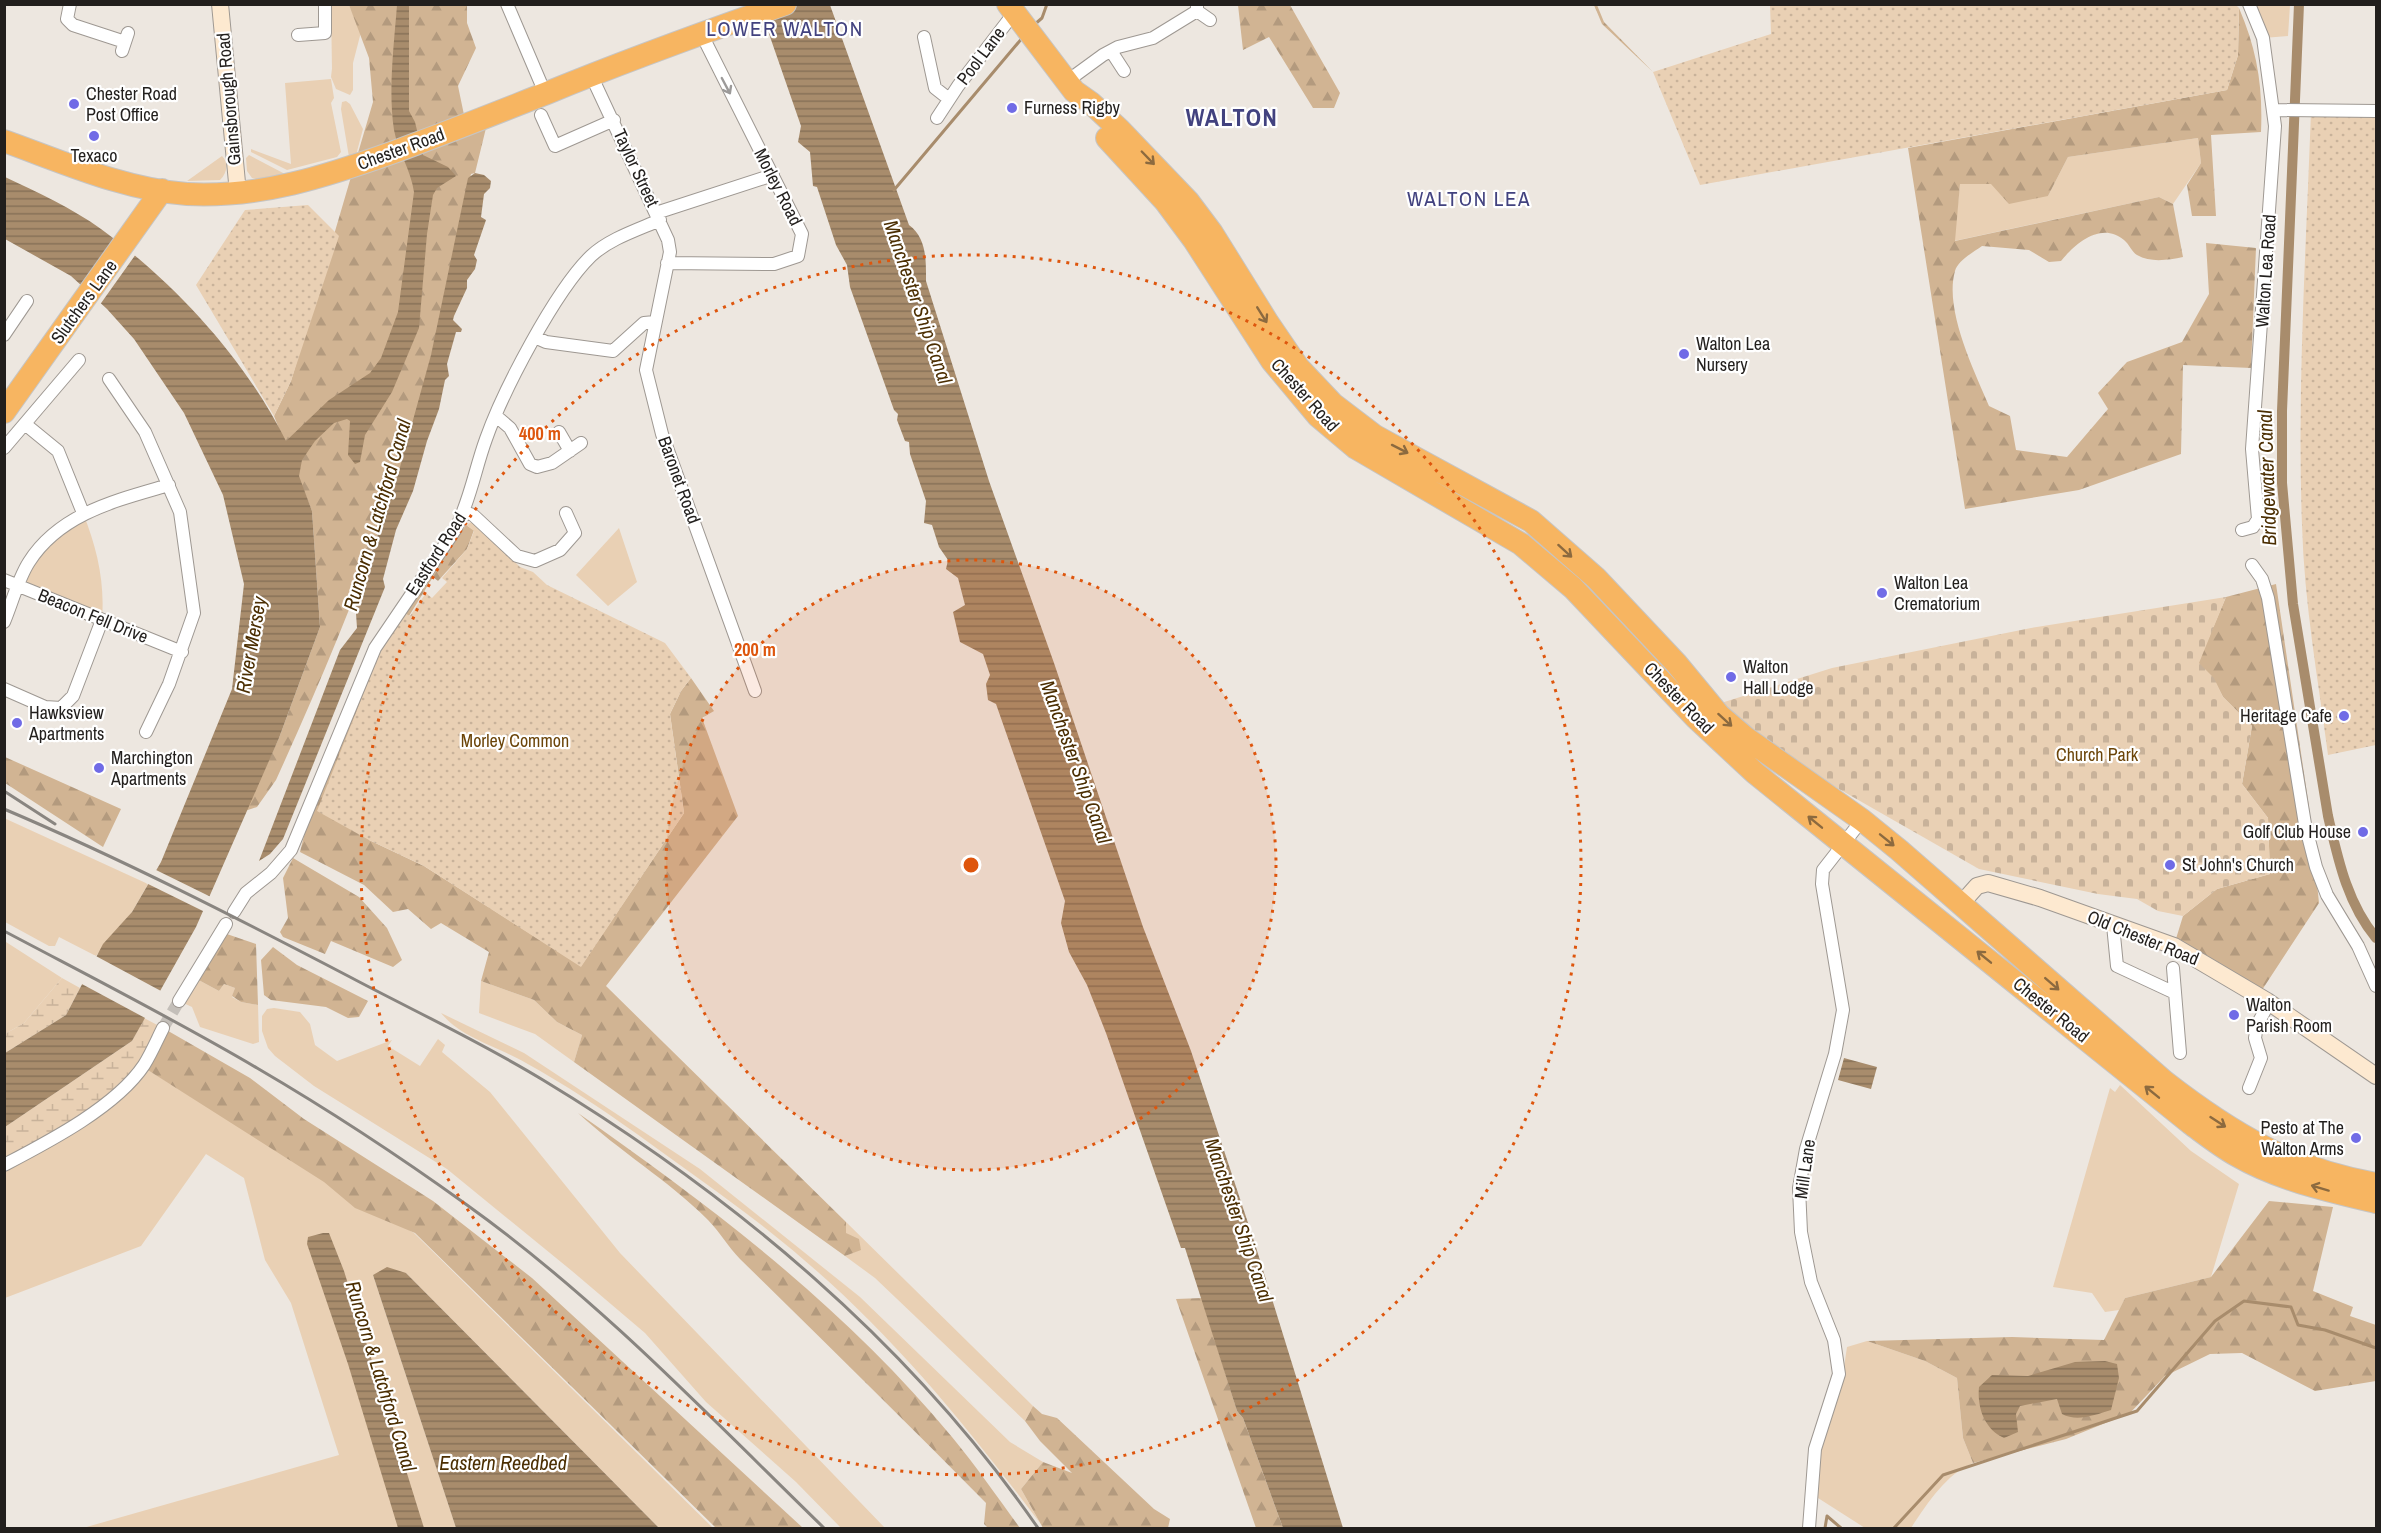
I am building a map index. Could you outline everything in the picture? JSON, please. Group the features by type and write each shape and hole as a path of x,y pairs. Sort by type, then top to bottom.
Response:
{"highway":[{"name":"Chester Road","path":"4,141 98,174 162,190 194,194 238,193 304,182 457,129 543,104 591,75 785,4"},
{"name":"Chester Road","path":"1014,12 1070,86 1083,110 1165,201 1194,240 1272,361 1318,416 1356,448 1521,544 1573,588 1696,718 1755,773 2190,1123 2236,1155 2320,1189 2376,1202"},
{"name":"Chester Road","path":"1070,86 1120,130 1188,201 1212,233 1268,324 1298,367 1333,404 1375,436 1531,520 1596,578 1676,663 1719,715 1754,744 1862,820 2165,1082 2213,1119 2249,1141 2296,1164 2342,1178 2376,1184"},
{"name":"Slutchers Lane","path":"4,412 162,190"}],"street":[{"path":"70,4 67,18 73,24 125,42"},
{"name":"Gainsborough Road","path":"220,4 238,193"},
{"path":"298,35 325,33 325,4"},
{"path":"507,4 543,104 555,146 614,120"},
{"name":"Walton Lea Road","path":"2242,530 2253,527 2258,519 2252,449 2275,141 2274,110 2264,38 2248,4"},
{"path":"1070,86 1111,51 1153,38 1197,8 1210,20"},
{"name":"Pool Lane","path":"937,118 1014,12"},
{"name":"Morley Road","path":"667,263 774,264 798,256 802,234 773,176 709,31"},
{"name":"Pool Lane","path":"924,37 935,88 949,99"},
{"path":"1111,51 1124,71"},
{"name":"Taylor Street","path":"591,75 614,120 668,240 667,263"},
{"path":"2274,110 2376,111"},
{"name":"Eastford Road","path":"234,912 246,893 271,873 291,850 375,648 465,512 486,439 496,416 558,299 591,256 623,236 658,216 773,176"},
{"name":"Baronet Road","path":"667,263 646,370 662,434 755,691"},
{"path":"4,335 27,301"},
{"path":"537,338 546,342 613,351 644,323 655,322"},
{"path":"4,448 79,360"},
{"path":"109,379 145,432 180,512 194,613 182,652 146,732"},
{"path":"496,416 510,428 527,460 534,466 544,468 581,444"},
{"path":"25,424 58,451 83,513"},
{"path":"559,432 570,451"},
{"path":"4,622 29,562 55,533 83,513 169,485"},
{"path":"465,512 473,515 517,556 535,561 560,550 574,533 566,513"},
{"path":"2252,565 2260,574 2268,598 2305,825 2319,875 2327,895 2358,946 2376,986"},
{"name":"Beacon Fell Drive","path":"4,580 182,652"},
{"path":"4,689 45,707 61,708 73,696 102,620"},
{"name":"Mill Lane","path":"1809,1528 1815,1449 1839,1374 1834,1340 1811,1282 1801,1233 1799,1188 1806,1149 1835,1054 1843,1010 1822,884 1823,870 1862,820"},
{"name":"Old Chester Road","path":"1961,904 1977,886 1988,883 2040,898 2174,946 2269,1003 2376,1075"},
{"path":"178,1001 226,924"},
{"path":"2113,925 2117,966 2175,993"},
{"path":"2173,968 2180,1053"},
{"path":"2249,1088 2261,1058 2255,1038 2257,1025 2269,1003"},
{"path":"4,1165 56,1138 116,1095 143,1066 163,1028"}],"green space":[{"path":"2235,4 2239,8 2238,55 2227,90 1700,185 1653,72 1771,34 1770,5"},
{"path":"331,5 349,5 361,32 353,63 353,90 350,95 336,89 331,77"},
{"path":"349,5 467,5 467,23 476,48 458,86 468,134 486,128 475,173 471,174 426,380 404,456 372,550 336,643 276,780 257,807 245,811 279,738 320,627 312,511 274,416 291,381 373,102 369,58"},
{"path":"1238,5 1290,5 1340,93 1334,108 1313,108 1269,37 1243,50"},
{"path":"1594,5 1597,5 1604,22 1653,72 1602,24"},
{"path":"2249,5 2290,5 2288,36 2263,38"},
{"path":"2239,8 2258,68 2261,132 2211,135 2216,216 2192,216 2187,185 2201,163 2198,138 2068,157 2048,196 2009,204 1991,184 1960,184 1955,241 2159,197 2173,204 2183,257 2160,260 2142,258 2135,254 2124,240 2106,233 2089,237 2061,261 2049,262 2029,250 1982,246 1959,263 1955,271 1953,287 1962,340 1989,406 2010,416 2016,450 2067,457 2108,409 2098,393 2127,362 2182,342 2209,294 2206,243 2256,248 2251,368 2183,365 2181,454 2079,490 1965,509 1908,148 2227,90 2238,55"},
{"path":"331,79 334,98 331,103 341,152 337,157 287,170 251,152 251,149 291,164 285,83"},
{"path":"346,101 350,104 363,129 356,155 349,157 341,109 342,102"},
{"path":"2311,112 2376,114 2376,745 2328,755 2308,612 2302,525 2301,370"},
{"path":"2198,138 2201,163 2173,204 2159,197 1954,241 1960,183 1992,184 2048,196 2068,157"},
{"path":"249,155 285,174 261,180 252,178 247,171 246,158"},
{"path":"222,156 226,162 226,168 220,180 187,181"},
{"path":"308,205 339,236 291,381 274,416 196,285 245,210"},
{"path":"83,513 99,565 102,619 19,586 29,562"},
{"name":"Morley Common","path":"474,521 520,567 533,572 547,585 665,643 691,678 681,691 670,714 684,813 581,967 424,866 369,840 317,811 380,652 402,612 410,616 426,593 432,598 447,582 442,578 467,549 474,531 466,525"},
{"path":"466,525 474,530 467,549 438,581 433,577 409,616 403,612 369,840 424,866 581,966 684,813 670,714 681,691 691,678 714,711 702,718 738,816 606,986 846,1222 846,1233 859,1239 861,1250 845,1256 574,1062 582,1035 557,1022 534,1000 481,981 489,952 441,923 431,929 408,909 393,912 364,885 300,852 306,828 375,648"},
{"path":"619,528 637,582 608,606 576,575"},
{"path":"2276,584 2309,807 2319,903 2262,990 2175,942 2183,916 2217,889 2270,874 2268,818 2242,784 2252,726 2223,697 2213,678 2198,663 2226,597"},
{"name":"Church Park","path":"2226,597 2199,663 2214,678 2223,697 2252,726 2242,784 2268,818 2270,874 2217,889 2183,916 2158,911 2137,899 2098,894 1979,869 1818,777 1757,739 1721,703 1832,668 2031,628"},
{"path":"5,757 121,809 103,847 5,783"},
{"path":"4,818 148,884 132,912 96,956 59,937 55,946 49,946 5,922"},
{"path":"293,858 359,897 387,928 402,960 393,967 331,941 325,954 283,937 280,932 288,918 283,878"},
{"path":"221,932 256,944 258,1005 241,1002 232,996 235,988 224,984 219,991 193,977"},
{"path":"6,942 62,978 24,1023 5,1034"},
{"path":"273,947 297,965 368,1001 359,1017 348,1018 326,1007 271,1000 264,995 261,960"},
{"path":"193,977 219,991 224,984 235,988 232,997 241,1002 258,1005 259,1042 253,1044 200,1027 192,1007 179,1001"},
{"path":"62,978 80,988 66,1015 5,1053 5,1034 24,1023"},
{"path":"481,981 534,1000 557,1022 582,1035 574,1062 535,1034 479,1013"},
{"path":"267,1009 300,1012 310,1024 315,1045 337,1061 392,1040 388,1046 420,1066 438,1039 445,1045 442,1052 490,1092 620,1253 885,1528 841,1528 796,1482 706,1402 645,1333 572,1271 447,1169 314,1086 275,1056 268,1048 262,1031 262,1016"},
{"path":"441,1013 524,1053 700,1169 860,1297 1010,1442 1043,1462 1021,1489 1040,1523 986,1453 900,1352 837,1289 804,1260 743,1211 610,1115 540,1071 470,1036 449,1022"},
{"path":"144,1018 163,1028 116,1095 5,1165 5,1127 132,1041"},
{"path":"163,1028 250,1078 304,1119 433,1201 532,1278 803,1528 716,1528 415,1233 355,1208 324,1182 143,1067"},
{"path":"143,1067 414,1233 713,1528 659,1528 406,1273 373,1275 456,1528 83,1528 339,1455 291,1303 265,1260 244,1178 206,1154 141,1246 5,1298 5,1165"},
{"path":"2120,1085 2191,1151 2239,1184 2211,1277 2125,1298 2119,1310 2105,1312 2092,1293 2053,1287 2110,1088 2115,1092"},
{"path":"578,1113 728,1223 776,1262 868,1345 961,1448 1020,1528 988,1528 984,1524 986,1503 740,1259 708,1220 693,1205"},
{"path":"2269,1201 2333,1207 2313,1291 2353,1307 2350,1316 2376,1325 2376,1381 2315,1391 2242,1353 2210,1354 2165,1376 2130,1413 2066,1439 1973,1463 1963,1438 1957,1378 1925,1361 1867,1341 2012,1337 2104,1340 2125,1298 2211,1277"},
{"path":"846,1222 1033,1406 1025,1421 875,1278 845,1256 861,1249 845,1233"},
{"path":"1202,1298 1237,1411 1243,1418 1283,1528 1256,1528 1176,1299"},
{"path":"1867,1341 1925,1361 1957,1378 1963,1438 1973,1463 1954,1474 1946,1482 1911,1528 1865,1528 1818,1498 1820,1451 1843,1374 1847,1347"},
{"path":"1033,1406 1042,1414 1057,1418 1154,1509 1170,1519 1168,1528 1043,1528 1021,1489 1043,1462 1072,1473 1040,1441 1025,1421"}],"water":[{"name":"River Mersey","path":"397,5 409,5 409,111 415,122 423,155 448,167 456,176 437,188 433,195 427,234 419,328 392,392 365,435 360,462 355,464 348,455 350,421 347,419 334,423 315,441 302,460 299,476 312,511 320,627 279,738 196,927 132,1041 5,1127 5,1053 66,1015 103,944 132,912 161,862 232,689 244,584 223,495 184,413 134,339 107,309 71,276 5,239 5,177 90,221 129,250 182,298 251,381 286,441 329,400 370,373 381,358 398,312 414,192 396,138 392,115 392,68"},
{"name":"Manchester Ship Canal","path":"759,5 830,5 909,225 915,230 922,243 926,281 989,481 1054,663 1143,927 1191,1051 1254,1241 1343,1528 1283,1528 1243,1418 1237,1411 1185,1248 1181,1248 1106,1033 1087,985 1069,952 1061,923 1065,901 996,704 988,700 986,684 990,675 983,654 960,642 953,612 965,605 958,578 946,569 948,560 939,547 932,525 924,523 926,501 910,454 909,442 905,441 897,420 898,414 894,410 850,287 847,265 836,245 817,187 813,186 810,152 798,142 801,126"},
{"path":"475,173 484,175 491,181 490,188 484,194 481,217 486,220 474,255 477,260 475,269 467,280 467,288 453,320 462,329 461,332 456,332 447,364 449,376 445,380 439,409 413,491 396,530 383,579 385,587 283,839 270,854 259,861 340,650 357,628 355,599 392,494 392,488 395,485 431,355 468,178"},
{"path":"1844,1058 1877,1067 1871,1089 1838,1080"},
{"path":"329,1233 344,1271 424,1528 398,1528 348,1364 307,1244 308,1237"},
{"name":"Eastern Reedbed","path":"387,1267 406,1273 659,1528 456,1528 373,1275"},
{"path":"2105,1361 2117,1364 2119,1378 2111,1410 2086,1417 2068,1416 2062,1414 2057,1399 2020,1406 2016,1414 2018,1432 2004,1438 1991,1429 1983,1417 1979,1402 1979,1387 1992,1375 2028,1376 2075,1362"}],"pier":[{"path":"115,237 136,254 99,306 79,287"},
{"path":"154,869 211,897 205,912 146,883"},
{"path":"94,955 161,991 147,1019 80,983"}],"waterway":[{"path":"1034,25 1042,18 1047,4"},
{"name":"Bridgewater Canal","path":"2299,4 2282,411 2282,483 2293,604 2328,816 2345,880 2358,910 2376,938"},
{"path":"894,190 1023,37"},
{"path":"1894,1528 1943,1475 2137,1411 2215,1321 2244,1301 2291,1307 2298,1325 2325,1330 2376,1348"},
{"path":"1825,1528 1827,1516 1841,1528"}],"tunnel":[{"path":"163,1028 179,1001"}],"railway":[{"path":"4,791 55,824"},
{"path":"4,809 179,890 472,1040 520,1066 614,1125 683,1173 750,1224 814,1278 876,1336 934,1397 988,1461 1038,1528"},
{"path":"4,931 163,1015 257,1068 364,1134 467,1205 562,1279 607,1319 824,1528"}],"place":[{"name":"Chester Road Post Office","path":"74,104"},
{"name":"Furness Rigby","path":"1012,108"},
{"name":"Texaco","path":"94,136"},
{"name":"Walton Lea Nursery","path":"1684,354"},
{"name":"Walton Lea Crematorium","path":"1882,593"},
{"name":"Walton Hall Lodge","path":"1731,677"},
{"name":"Heritage Cafe","path":"2344,716"},
{"name":"Hawksview Apartments","path":"17,723"},
{"name":"Marchington Apartments","path":"99,768"},
{"name":"Golf Club House","path":"2363,832"},
{"name":"St John's Church","path":"2170,865"},
{"name":"Walton Parish Room","path":"2234,1015"},
{"name":"Pesto at The Walton Arms","path":"2356,1138"}],"district":[{"name":"LOWER WALTON","path":"785,29"},
{"name":"WALTON","path":"1232,118"},
{"name":"WALTON LEA","path":"1469,199"}],"water label":[{"name":"Runcorn & Latchford Canal","path":"377,515"},
{"name":"Runcorn & Latchford Canal","path":"381,1376"}]}
